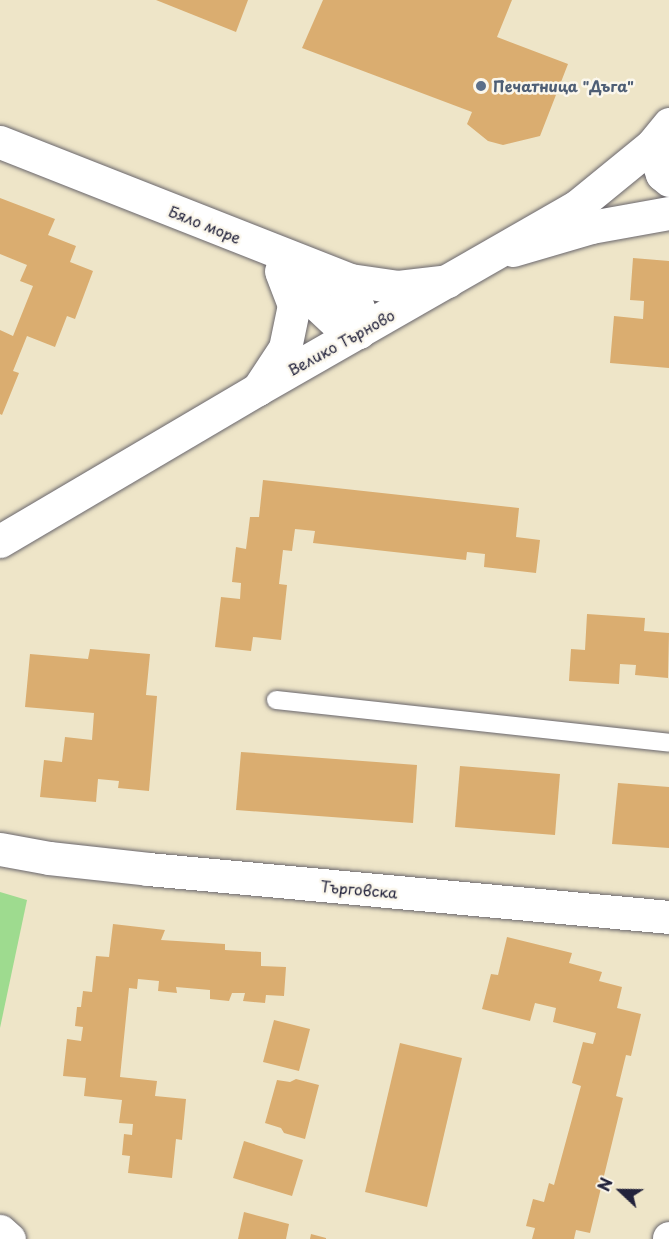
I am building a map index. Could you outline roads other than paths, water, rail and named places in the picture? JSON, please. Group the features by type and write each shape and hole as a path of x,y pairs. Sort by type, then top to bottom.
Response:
{"street":[{"path":"663,137 662,174 669,180"},
{"name":"Велико Търново","path":"0,541 258,389 576,207 663,137"},
{"name":"Бяло море","path":"0,142 257,245 281,271 294,305 285,348 258,389"},
{"path":"497,254 591,227 669,213"},
{"path":"257,245 350,280 398,287 449,281"},
{"path":"281,271 339,325 359,332 358,308 346,287 326,271"},
{"path":"0,839 49,858"},
{"path":"0,849 49,858"},
{"name":"Търговска","path":"49,858 669,917"},
{"path":"0,1231 9,1239"}],"lane":[{"path":"276,700 669,743"}],"place":[{"name":"Печатница \"Дъга\"","path":"481,86"}]}
